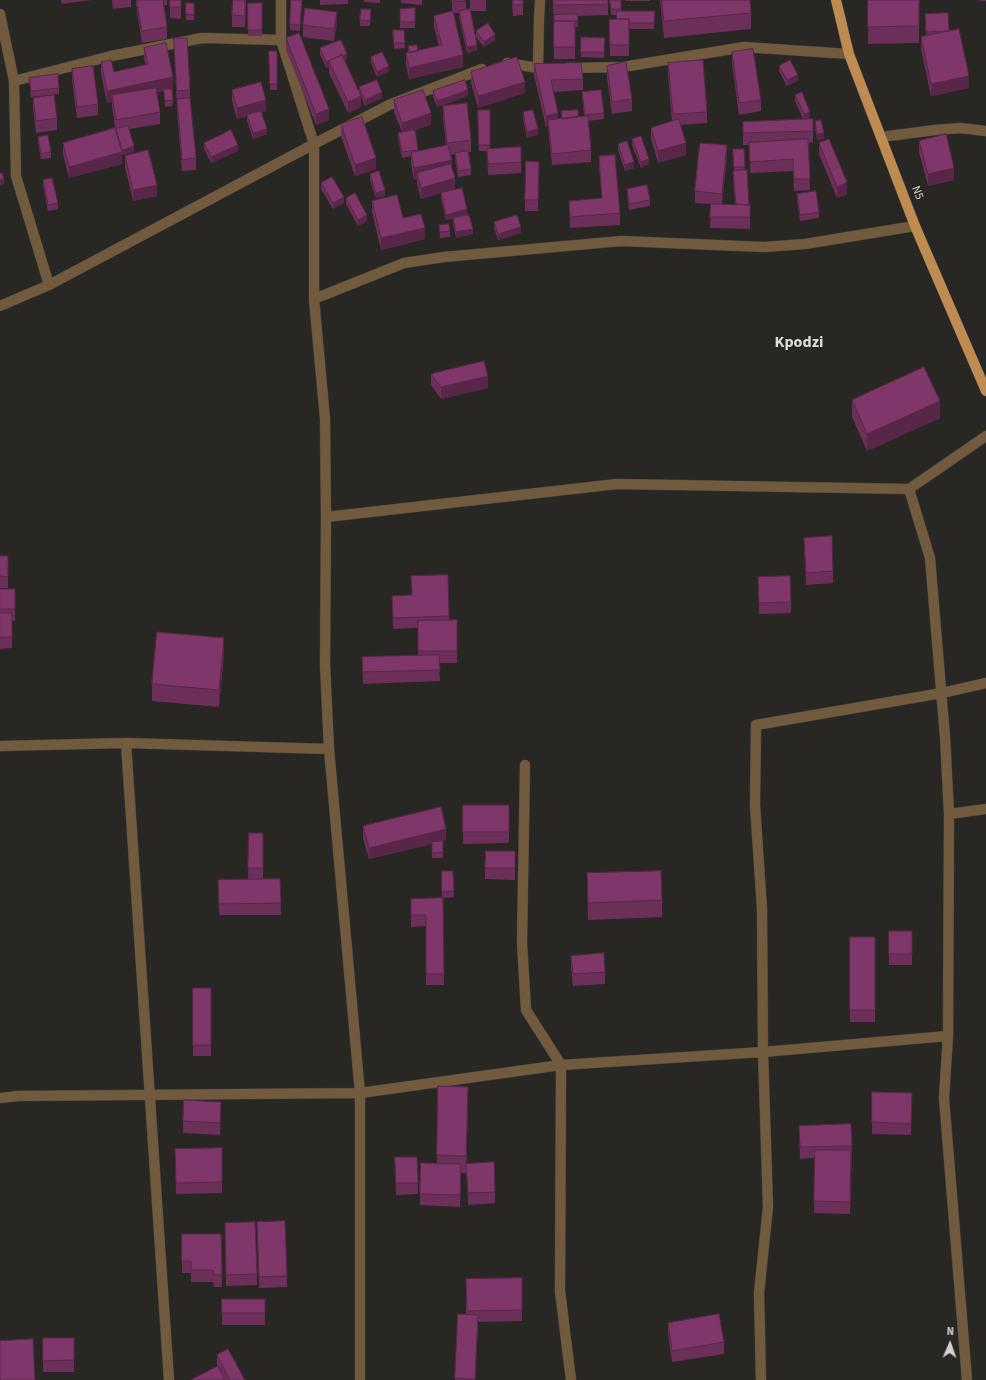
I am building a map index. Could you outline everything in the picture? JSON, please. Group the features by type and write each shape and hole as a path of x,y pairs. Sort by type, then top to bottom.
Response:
{"main road":[{"name":"N5","path":"836,0 849,54 915,226 986,391"}],"street":[{"path":"280,0 281,40 314,144 314,299 325,419 325,664 329,749 360,1093 360,1380"},
{"path":"0,306 49,285 389,105 501,62 542,68 539,18 540,0"},
{"path":"0,14 14,81 16,176 49,285"},
{"path":"14,81 111,56 202,38 281,40"},
{"path":"560,68 623,66 744,47 849,54"},
{"path":"881,137 960,128 986,131"},
{"path":"314,299 404,263 444,257 621,241 764,247 805,244 915,226"},
{"path":"326,517 617,484 909,489 986,436"},
{"path":"909,489 930,558 942,693 949,814 948,1036 944,1098 966,1380"},
{"path":"761,1380 760,1293 768,1207 763,1052 762,909 755,805 756,725 942,693 986,683"},
{"path":"0,746 126,743 329,749"},
{"path":"126,743 169,1380"},
{"path":"525,765 522,943 526,1010 561,1065 560,1291 571,1380"},
{"path":"949,814 986,809"},
{"path":"0,1098 18,1096 360,1093 561,1065 763,1052 948,1036"}],"building":[{"path":"137,0 163,0 167,27 142,31"},
{"path":"170,0 181,0 181,7 170,7"},
{"path":"233,0 245,0 245,16 232,15"},
{"path":"291,0 302,0 300,25 290,24"},
{"path":"452,0 466,0 466,1 452,2"},
{"path":"513,0 523,0 523,4 513,5"},
{"path":"553,0 608,0 608,4 554,5"},
{"path":"610,0 621,0 621,9 611,9"},
{"path":"662,0 750,0 751,13 664,21"},
{"path":"868,0 919,0 919,26 868,27"},
{"path":"186,3 194,3 194,15 186,14"},
{"path":"248,3 262,3 262,30 248,30"},
{"path":"305,8 337,12 334,29 303,25"},
{"path":"415,8 415,22 400,22 400,9"},
{"path":"361,9 371,9 370,21 360,20"},
{"path":"470,9 477,45 467,47 459,11"},
{"path":"453,11 463,55 409,68 406,53 442,45 434,16"},
{"path":"617,11 655,11 654,23 629,23 629,19 617,19"},
{"path":"948,13 949,31 926,32 925,14"},
{"path":"577,14 578,21 554,21 554,15"},
{"path":"629,19 629,45 610,45 609,20"},
{"path":"554,21 575,21 575,47 554,47"},
{"path":"488,23 495,34 484,42 476,31"},
{"path":"959,29 969,76 931,84 921,37"},
{"path":"393,30 404,30 405,43 394,43"},
{"path":"299,33 329,109 316,114 286,38"},
{"path":"581,37 605,38 604,52 581,52"},
{"path":"174,38 187,38 190,90 177,91"},
{"path":"341,40 347,54 326,62 320,48"},
{"path":"166,43 173,77 107,91 101,62 111,60 114,72 148,64 144,48"},
{"path":"417,45 418,51 410,53 408,46"},
{"path":"753,49 761,100 739,103 732,52"},
{"path":"269,51 277,51 277,84 270,84"},
{"path":"382,52 389,66 377,72 371,57"},
{"path":"342,55 361,96 348,102 329,61"},
{"path":"517,57 525,82 478,96 471,72"},
{"path":"703,60 707,112 673,114 668,63"},
{"path":"790,60 798,75 787,80 779,66"},
{"path":"626,62 632,99 612,102 607,66"},
{"path":"581,63 583,79 551,80 558,113 546,116 534,64"},
{"path":"93,66 98,104 77,107 72,69"},
{"path":"58,74 59,88 31,91 29,78"},
{"path":"377,80 382,92 365,100 359,87"},
{"path":"465,80 468,90 437,101 433,91"},
{"path":"261,82 266,100 237,108 232,90"},
{"path":"156,88 160,112 116,120 112,95"},
{"path":"164,89 172,89 173,100 165,101"},
{"path":"423,90 431,113 402,123 394,100"},
{"path":"601,90 604,113 585,115 582,92"},
{"path":"802,92 810,112 804,114 795,95"},
{"path":"54,95 57,118 36,121 33,98"},
{"path":"190,98 196,158 182,160 177,99"},
{"path":"467,103 471,140 447,143 443,106"},
{"path":"478,110 490,110 490,145 479,145"},
{"path":"533,110 538,129 527,132 523,112"},
{"path":"578,110 578,117 562,119 561,111"},
{"path":"261,111 267,129 253,133 247,115"},
{"path":"588,116 591,150 552,154 548,120"},
{"path":"362,117 376,158 355,165 341,124"},
{"path":"679,119 686,143 658,151 651,128"},
{"path":"813,119 813,131 743,133 743,122"},
{"path":"821,120 824,133 817,134 815,121"},
{"path":"128,126 134,146 122,150 116,129"},
{"path":"115,128 122,152 69,167 63,143"},
{"path":"231,130 238,145 211,157 204,143"},
{"path":"415,130 418,150 402,152 398,133"},
{"path":"946,134 954,168 928,174 919,141"},
{"path":"48,135 51,152 41,154 38,137"},
{"path":"641,136 649,159 641,162 632,139"},
{"path":"808,139 810,179 794,179 793,159 750,162 749,143"},
{"path":"829,139 847,182 837,187 819,143"},
{"path":"627,141 634,162 625,165 618,144"},
{"path":"700,143 727,145 722,194 695,191"},
{"path":"448,145 452,160 414,168 411,153"},
{"path":"521,147 521,162 488,164 487,149"},
{"path":"733,149 744,149 745,167 734,167"},
{"path":"148,150 157,185 133,190 125,156"},
{"path":"468,151 471,169 458,171 455,153"},
{"path":"615,155 620,213 570,217 569,201 602,198 599,156"},
{"path":"526,161 539,162 538,200 525,200"},
{"path":"451,164 455,178 421,188 417,173"},
{"path":"747,170 749,205 736,204 733,171"},
{"path":"379,171 385,190 376,193 370,174"},
{"path":"0,173 2,173 4,179 0,180"},
{"path":"332,177 344,197 333,203 321,183"},
{"path":"52,178 58,203 48,205 43,180"},
{"path":"647,185 650,200 629,204 627,189"},
{"path":"462,188 467,209 446,215 441,193"},
{"path":"816,191 819,212 800,215 797,194"},
{"path":"355,193 367,215 358,220 346,198"},
{"path":"397,195 403,218 421,214 425,228 381,238 372,201"},
{"path":"711,204 750,205 750,217 710,217"},
{"path":"469,215 473,229 456,232 453,218"},
{"path":"517,215 521,227 498,234 494,222"},
{"path":"449,224 450,231 440,232 439,225"},
{"path":"484,361 488,376 441,387 431,374"},
{"path":"924,367 940,401 867,434 852,400"},
{"path":"832,536 833,571 806,573 804,538"},
{"path":"0,556 8,556 8,577 0,576"},
{"path":"448,575 449,616 393,618 392,596 412,595 411,576"},
{"path":"790,576 791,602 759,603 758,577"},
{"path":"0,589 15,589 15,609 0,609"},
{"path":"0,613 12,613 12,637 0,637"},
{"path":"457,620 457,651 418,651 418,621"},
{"path":"157,632 224,638 219,690 152,684"},
{"path":"439,655 440,670 363,672 362,657"},
{"path":"463,805 509,805 509,832 463,832"},
{"path":"441,807 446,829 369,848 363,826"},
{"path":"249,833 263,833 263,868 248,868"},
{"path":"443,841 443,852 432,853 432,842"},
{"path":"486,851 515,851 515,868 485,868"},
{"path":"442,871 453,871 454,891 442,892"},
{"path":"661,871 662,900 588,903 587,873"},
{"path":"280,879 281,903 219,904 218,880"},
{"path":"443,898 444,974 426,974 426,915 411,915 411,899"},
{"path":"889,931 912,931 912,954 889,954"},
{"path":"850,937 875,937 875,1010 850,1010"},
{"path":"604,953 605,972 573,974 571,956"},
{"path":"193,988 211,988 211,1045 193,1045"},
{"path":"438,1086 468,1087 466,1156 437,1155"},
{"path":"872,1092 912,1093 911,1124 872,1122"},
{"path":"184,1100 221,1102 220,1123 183,1121"},
{"path":"851,1124 852,1146 800,1147 799,1126"},
{"path":"222,1148 222,1182 176,1183 175,1149"},
{"path":"815,1150 851,1150 850,1202 814,1201"},
{"path":"395,1157 417,1157 418,1183 396,1183"},
{"path":"494,1162 495,1192 468,1193 466,1164"},
{"path":"421,1163 461,1164 460,1195 420,1194"},
{"path":"285,1221 287,1276 259,1277 257,1222"},
{"path":"255,1222 257,1274 226,1275 225,1223"},
{"path":"182,1234 221,1234 222,1275 214,1275 213,1270 191,1270 191,1261 182,1261"},
{"path":"522,1278 522,1310 467,1311 466,1279"},
{"path":"222,1299 265,1299 265,1313 222,1313"},
{"path":"458,1314 478,1315 475,1379 455,1378"},
{"path":"719,1314 724,1342 672,1351 668,1323"},
{"path":"43,1338 74,1338 74,1360 43,1361"},
{"path":"33,1339 35,1380 0,1380 0,1341"},
{"path":"228,1349 245,1380 230,1380 217,1355"},
{"path":"218,1366 225,1380 191,1380"}],"district":[{"name":"Kpodzi","path":"799,343"}]}
